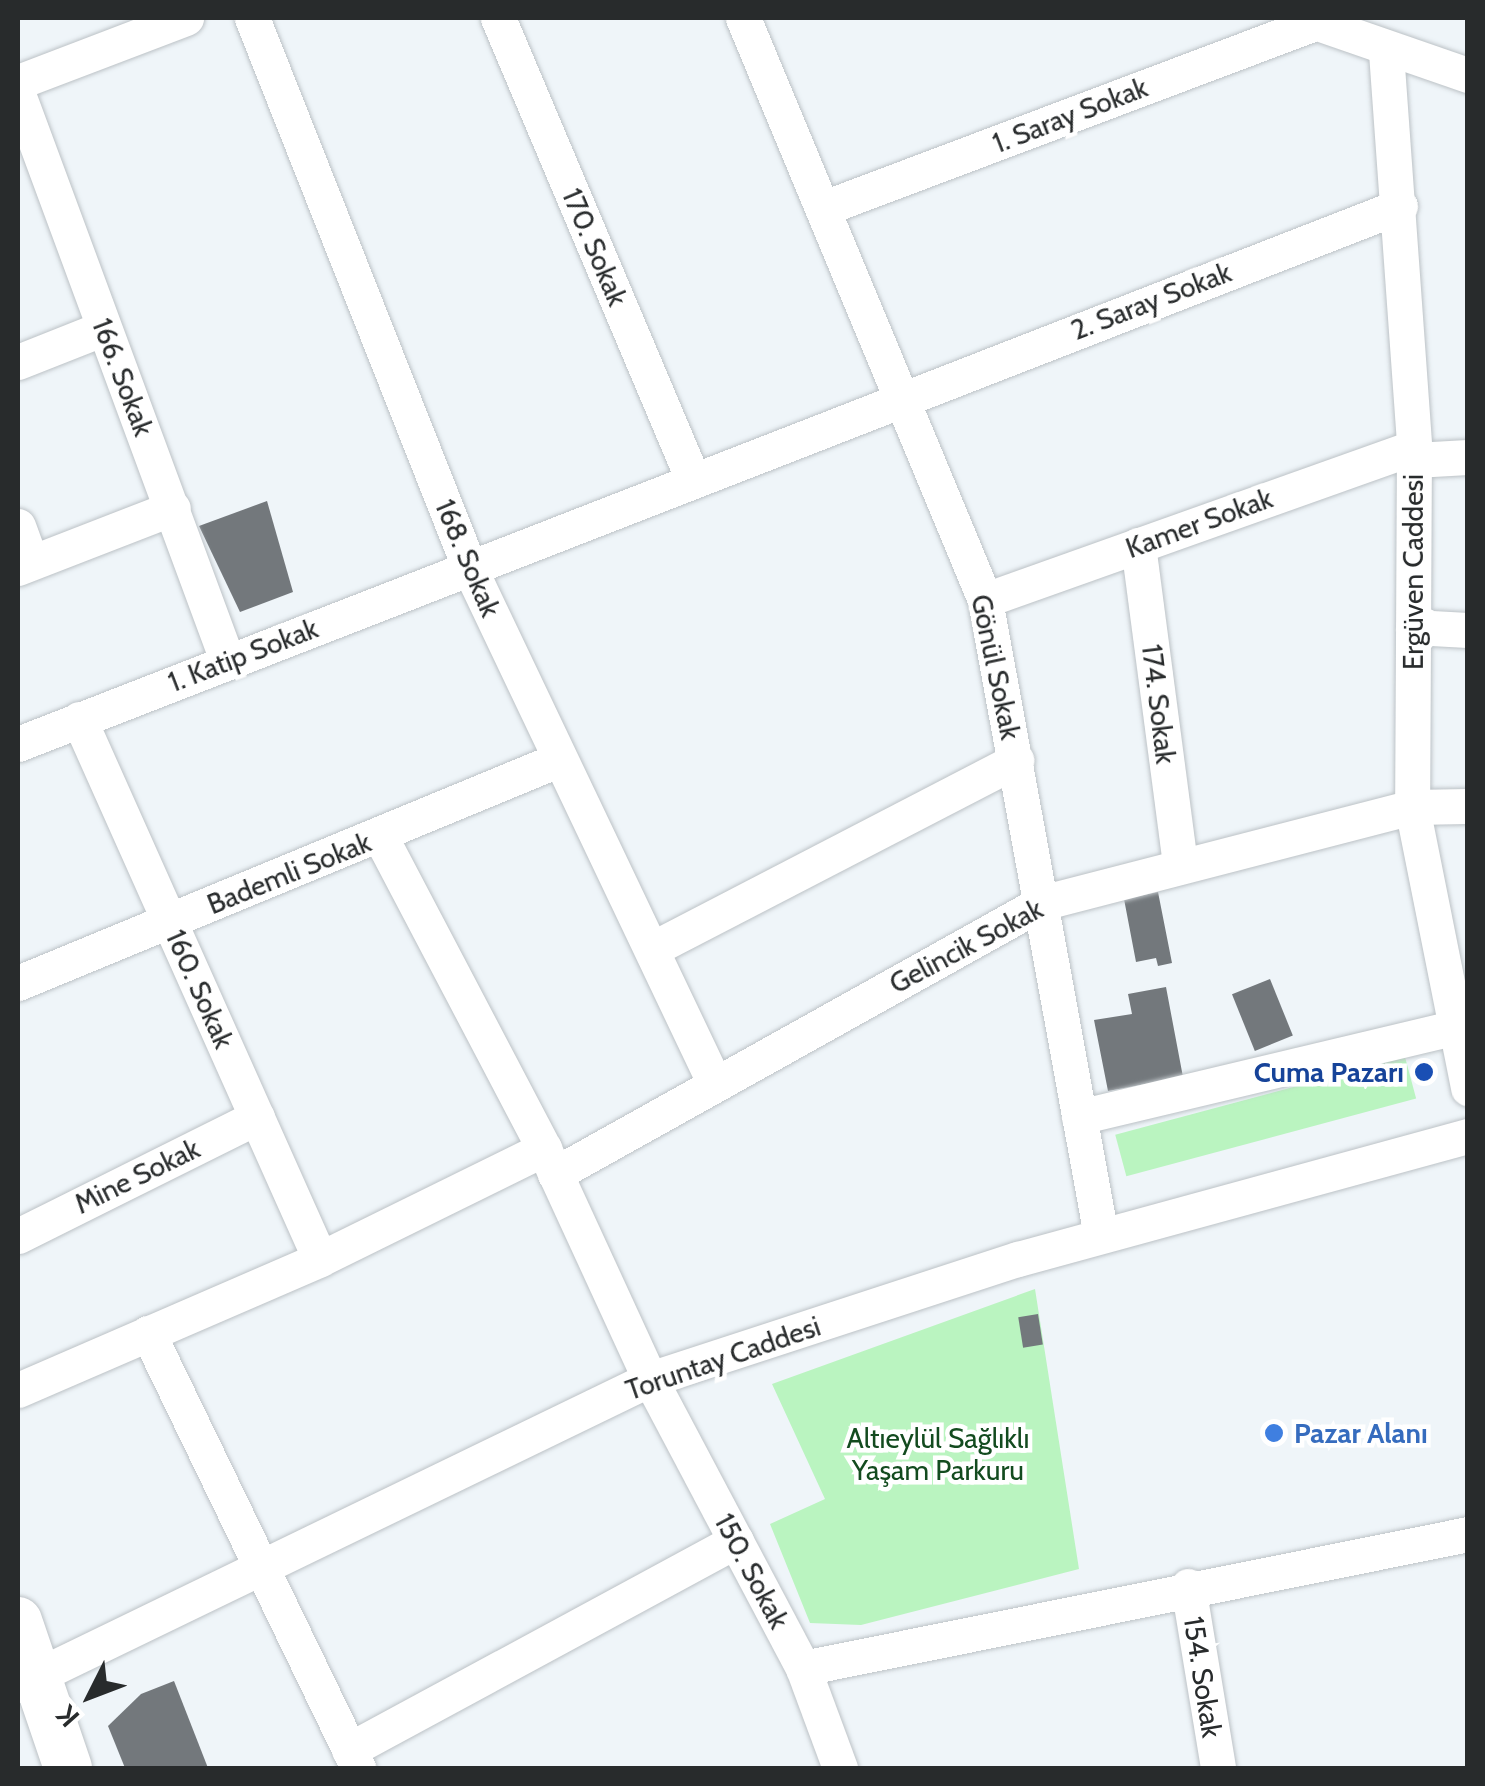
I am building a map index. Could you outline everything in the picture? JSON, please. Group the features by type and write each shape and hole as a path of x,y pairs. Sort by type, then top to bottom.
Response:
{"main road":[{"path":"18,1621 28,1681 68,1768"}],"street":[{"path":"18,82 186,18"},
{"name":"168. Sokak","path":"252,18 470,569 560,760 656,947 715,1084"},
{"name":"170. Sokak","path":"498,18 691,476"},
{"name":"Gönül Sokak","path":"743,18 985,600 1101,1236"},
{"path":"1309,20 1386,52 1468,75"},
{"name":"1. Saray Sokak","path":"824,208 1309,20"},
{"name":"Ergüven Caddesi","path":"1386,52 1400,206 1414,453 1412,808 1468,1088"},
{"name":"166. Sokak","path":"18,94 227,660"},
{"name":"2. Saray Sokak","path":"691,476 1400,206"},
{"path":"18,362 104,328"},
{"name":"Kamer Sokak","path":"985,600 1414,453 1468,457"},
{"name":"1. Katip Sokak","path":"18,744 470,569 691,476"},
{"path":"18,526 24,565 173,508"},
{"name":"174. Sokak","path":"1138,545 1180,863"},
{"path":"1413,627 1468,630"},
{"name":"160. Sokak","path":"79,719 320,1259"},
{"name":"Bademli Sokak","path":"18,983 560,760"},
{"path":"656,947 1016,760"},
{"name":"Gelincik Sokak","path":"18,1390 550,1161 715,1084 1040,903 1180,863 1412,808 1468,806"},
{"name":"150. Sokak","path":"380,836 550,1161 650,1379 804,1668 840,1768"},
{"path":"1079,1117 1456,1027"},
{"name":"Mine Sokak","path":"18,1236 257,1117"},
{"name":"Toruntay Caddesi","path":"28,1681 650,1379 1101,1236 1468,1136"},
{"path":"148,1333 256,1568 353,1759 736,1541"},
{"path":"804,1668 1188,1586 1468,1534"},
{"name":"154. Sokak","path":"1188,1586 1218,1768"}],"green space":[{"path":"1405,1057 1416,1099 1126,1176 1115,1135"},
{"name":"Altıeylül Sağlıklı Yaşam Parkuru","path":"1035,1289 1079,1569 861,1625 810,1623 770,1524 825,1499 772,1384"}],"building":[{"path":"267,501 293,592 240,612 199,526"},
{"path":"1158,892 1172,963 1158,966 1156,958 1136,962 1124,899"},
{"path":"1270,979 1293,1036 1255,1051 1232,994"},
{"path":"1166,987 1183,1077 1108,1091 1094,1020 1132,1014 1128,994"},
{"path":"1038,1314 1043,1345 1023,1348 1018,1317"},
{"path":"174,1681 208,1768 125,1768 108,1726 141,1694"}],"place":[{"name":"Cuma Pazarı","path":"1424,1072"},
{"name":"Pazar Alanı","path":"1274,1433"}]}
